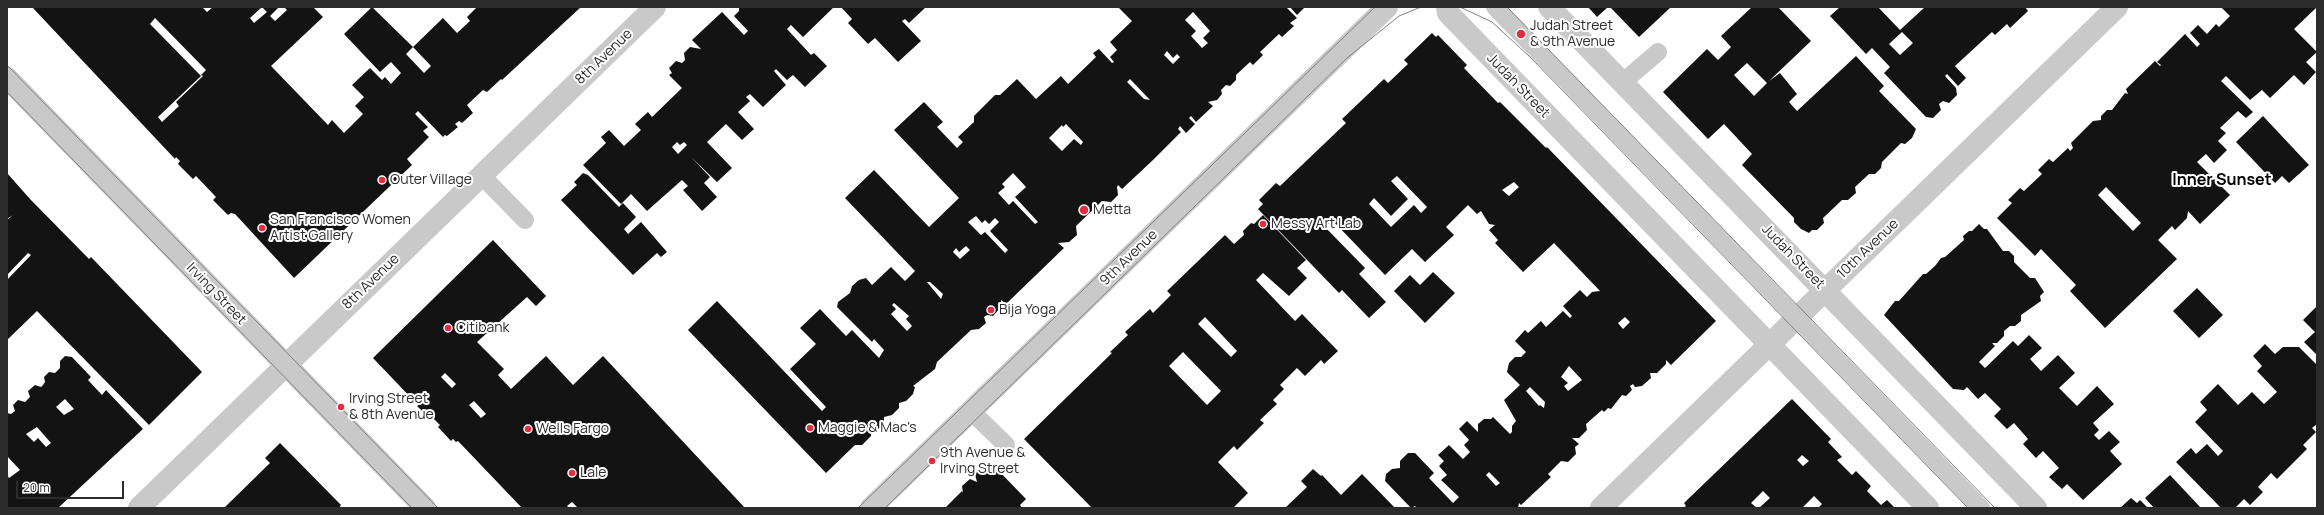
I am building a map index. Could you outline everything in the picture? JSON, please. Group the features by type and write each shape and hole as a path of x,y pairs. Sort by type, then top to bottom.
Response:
{"street":[{"name":"8th Avenue","path":"139,508 655,7"},
{"name":"9th Avenue","path":"871,508 1387,7"},
{"name":"Judah Street","path":"1446,7 1448,13 1928,508"},
{"name":"Judah Street","path":"1549,7 2036,508"},
{"name":"10th Avenue","path":"1601,508 2117,7"},
{"name":"Irving Street","path":"7,78 425,508"}],"lane":[{"path":"1495,7 1981,508"},
{"path":"1622,82 1658,52"},
{"path":"482,176 525,220"},
{"path":"971,411 1006,445"}],"building":[{"path":"32,7 202,7 207,12 213,7 262,7 279,7 270,16 275,21 287,10 284,7 313,7 323,17 271,66 328,125 332,120 344,133 363,114 355,106 364,97 352,85 370,68 382,80 385,77 391,84 401,73 391,62 380,72 344,34 372,7 413,47 443,18 457,33 470,21 467,17 477,7 581,7 502,80 501,79 487,92 483,90 467,105 473,113 462,123 459,121 455,124 458,127 447,136 445,135 443,137 418,111 415,114 428,127 423,131 429,137 407,159 412,165 294,278 235,214 231,213 228,215 213,200 216,197 196,176 193,179 178,164 180,161 176,157 175,159","holes":["262,7 267,12 254,23 250,18","155,18 206,70 201,75 203,76 176,102 179,106 162,122 158,117 201,76 150,24","413,47 431,66 424,73 406,54"]},
{"path":"739,7 834,7 803,37 791,25 787,29 811,55 814,53 827,66 805,87 793,75 787,80 776,69 774,71 786,85 763,107 750,94 746,97 750,101 738,112 754,129 742,140 726,124 707,142 732,168 717,182 692,158 710,177 704,183 717,197 702,211 683,190 688,186 682,180 647,211 631,194 621,204 583,165 606,143 601,137 609,130 624,146 641,130 635,124 648,112 652,117 682,88 669,75 672,73 669,68 676,61 682,63 685,60 684,53 690,47 701,49 692,40 722,12 744,35 748,31 734,16 739,11","holes":["677,142 680,145 684,142 687,145 678,154 672,147"]},
{"path":"841,7 926,7 909,23 905,19 902,21 921,41 898,62 875,38 868,44 848,23 852,19"},
{"path":"1118,7 1286,7 1297,18 1290,23 1294,26 1282,37 1279,34 1260,52 1263,55 1253,65 1250,62 1236,75 1236,80 1230,86 1226,85 1221,90 1222,94 1217,100 1208,102 1213,106 1196,122 1191,116 1189,118 1195,124 1186,133 1180,126 1178,129 1181,132 1153,160 1122,189 1118,185 1118,195 1111,202 1102,201 1076,226 1077,235 1069,242 1058,243 1064,248 1006,304 1001,300 1001,307 993,316 987,315 984,317 986,323 979,329 971,330 937,362 935,369 913,386 915,387 913,394 906,401 899,403 899,408 892,415 884,417 884,423 877,430 871,430 871,436 862,445 855,445 826,473 688,330 717,301 822,411 826,407 790,369 816,344 800,328 820,309 846,336 852,330 879,358 884,350 874,339 872,342 837,307 838,302 850,293 852,286 859,280 866,278 872,285 891,267 905,281 915,271 845,198 874,170 929,227 959,198 894,130 924,102 943,122 937,127 957,148 963,142 958,137 974,122 974,116 995,95 1000,95 1017,79 1036,99 1061,76 1068,84 1096,57 1093,53 1099,49 1112,63 1114,62 1110,57 1117,50 1110,42 1132,21","holes":["1193,12 1210,31 1203,38 1208,43 1202,48 1191,36 1196,31 1185,20","1167,51 1173,58 1177,54 1180,57 1173,64 1164,55","1130,79 1150,100 1144,99 1127,82","1066,124 1083,142 1081,145 1074,139 1062,151 1049,138 1062,125 1063,127","1013,173 1026,187 1015,197 1038,222 1035,224 1013,201 1009,205 998,193 1005,187 1002,184","976,216 982,223 985,220 989,224 995,218 999,222 990,231 1008,250 1005,253 985,232 981,235 968,222","966,246 970,250 960,259 953,252 956,248 959,252","927,282 930,282 943,294 941,299","894,303 909,316 906,319 912,326 907,331 891,314 896,309 892,305"]},
{"path":"1290,7 1305,7 1297,15"},
{"path":"1588,7 1608,7 1597,17"},
{"path":"1610,7 1671,7 1639,37"},
{"path":"1752,7 1778,7 1811,41 1769,81 1780,73 1797,94 1789,102 1797,111 1856,56 1884,86 1879,91 1916,129 1912,138 1905,144 1901,143 1882,162 1881,168 1875,174 1869,174 1855,187 1856,193 1848,200 1842,200 1823,218 1824,223 1817,230 1812,230 1809,233 1801,229 1794,222 1794,218 1742,165 1752,154 1724,124 1708,139 1663,92 1707,49 1718,60 1731,47 1721,36","holes":["1747,63 1767,83 1754,96 1734,75"]},
{"path":"1840,7 1878,7 1900,30 1925,7 2025,7 2028,11 2010,28 2007,24 1995,35 1992,32 1955,66 1966,78 1958,86 1947,74 1945,76 1956,88 1957,95 1949,103 1943,101 1939,104 1941,110 1933,118 1926,117 1884,73 1890,67 1872,48 1866,54 1830,16","holes":["1902,32 1913,43 1900,55 1889,44"]},
{"path":"2221,7 2317,7 2294,29 2317,52 2306,62 2316,72 2304,85 2294,75 2270,98 2262,90 2250,100 2226,76 2221,81 2253,112 2246,118 2238,111 2220,128 2226,133 2218,141 2227,150 2214,163 2206,154 2197,162 2230,195 2200,224 2188,211 2187,218 2175,230 2172,226 2158,240 2177,259 2105,328 2070,291 2076,285 2041,249 2035,256 1997,218 2012,203 2008,200 2020,188 2024,191 2042,174 2038,170 2049,159 2053,162 2068,148 2070,151 2073,148 2071,143 2093,121 2101,120 2101,116 2107,110 2112,110 2125,93 2128,94 2126,89 2155,61 2160,66 2161,65 2157,62 2185,34 2197,47 2200,44 2190,33 2198,25 2207,34 2216,24 2219,27 2230,16","holes":["2106,187 2141,223 2133,231 2098,195"]},
{"path":"1432,33 1436,37 1438,35 1467,65 1464,68 1498,103 1500,102 1546,148 1547,147 1716,321 1671,365 1666,360 1666,364 1657,373 1650,373 1651,378 1642,386 1635,387 1633,384 1630,386 1632,390 1626,396 1622,395 1611,409 1608,408 1604,412 1602,410 1586,424 1587,430 1579,438 1572,438 1579,444 1575,447 1576,454 1568,462 1561,461 1548,474 1551,477 1521,505 1519,503 1518,508 1417,508 1415,506 1411,508 1385,481 1386,474 1392,469 1400,468 1400,461 1408,453 1415,453 1434,473 1429,478 1453,503 1459,497 1441,480 1447,475 1439,466 1444,461 1438,455 1449,445 1463,459 1470,452 1464,445 1469,440 1459,429 1467,421 1478,432 1478,424 1484,419 1491,419 1493,417 1510,434 1512,432 1512,426 1516,421 1504,400 1520,385 1507,372 1509,363 1515,357 1521,357 1526,352 1515,341 1525,330 1528,333 1541,321 1546,327 1563,311 1570,318 1572,316 1563,306 1580,290 1587,297 1592,292 1600,291 1554,243 1523,272 1495,243 1498,240 1489,230 1495,225 1489,224 1481,211 1477,214 1468,205 1446,227 1454,235 1425,262 1412,249 1385,275 1334,222 1329,224 1326,221 1322,224 1365,268 1359,274 1386,302 1369,318 1342,290 1339,293 1258,209 1263,204 1259,200 1276,183 1280,186 1346,123 1342,119 1384,79 1388,83 1408,64 1404,60","holes":["1397,176 1427,207 1421,213 1414,205 1391,227 1369,204 1374,198 1391,216 1408,199 1391,181","1514,182 1519,187 1509,196 1502,190","1625,317 1630,322 1623,329 1618,323","1569,366 1582,380 1568,391 1564,386 1568,383 1561,377","1530,387 1545,402 1544,408 1540,405 1539,406 1526,391","1489,472 1500,483 1496,486 1486,475"]},
{"path":"2263,116 2309,165 2289,183 2282,176 2275,183 2236,142"},
{"path":"7,173 30,199 89,259 91,257 202,372 149,425 37,311 7,340 7,280 31,255 28,253 7,275 7,220 13,215 7,219"},
{"path":"583,173 588,175 619,207 623,203 636,217 624,229 628,234 641,222 667,252 661,257 657,253 633,275 561,200 577,185 574,182"},
{"path":"1263,215 1306,260 1297,268 1307,278 1289,296 1263,273 1256,280 1295,321 1302,314 1338,351 1324,364 1321,360 1305,376 1297,368 1280,385 1284,389 1273,400 1277,404 1260,420 1264,423 1237,450 1234,446 1218,462 1248,493 1233,508 1092,508 1024,439 1112,353 1110,352 1128,335 1125,332 1150,309 1153,313 1171,295 1167,291 1225,235 1234,244 1244,235 1243,231 1251,223 1254,224","holes":["1205,317 1237,351 1231,357 1198,324","1183,352 1221,391 1207,405 1169,366"]},
{"path":"1979,224 1984,229 1987,229 2003,251 2009,251 2014,256 2014,262 2030,278 2035,278 2044,292 2040,296 2041,301 2021,315 2021,321 2015,326 2010,326 2004,331 2004,336 1997,343 1992,343 1995,346 1979,362 1985,368 2013,341 2018,346 2029,335 2042,348 2030,359 2041,371 2058,355 2075,373 2059,388 2077,406 2097,386 2114,404 2093,423 2099,430 2094,435 2099,440 2109,431 2120,442 2110,451 2122,464 2083,500 2067,484 2062,489 2049,477 2059,468 2043,451 2036,458 2023,444 2028,439 2014,423 2007,429 1994,416 2001,409 1985,393 1978,399 1967,387 1964,390 1953,389 1884,315 1895,301 1899,301 1923,274 1926,274 1935,266 1941,258 1945,257 1964,240 1963,236 1969,231 1972,231"},
{"path":"493,240 546,296 536,306 527,297 477,342 504,369 498,375 511,389 546,356 573,385 603,356 745,508 578,508 572,502 567,506 569,508 522,508 458,441 456,442 453,439 451,441 438,427 440,425 433,418 431,420 417,406 420,404 416,400 415,402 373,358","holes":["445,373 456,384 452,388 441,377","474,401 486,414 481,418 469,405"]},
{"path":"1433,272 1455,293 1425,323 1394,291 1410,275 1420,285"},
{"path":"2197,288 2223,315 2199,338 2173,311"},
{"path":"2317,306 2317,355 2304,342 2315,332 2303,320"},
{"path":"2265,344 2275,354 2283,347 2299,347 2317,365 2317,424 2312,428 2316,432 2303,445 2307,449 2277,479 2271,473 2258,487 2263,492 2250,505 2244,499 2235,508 2221,508 2176,462 2191,448 2196,454 2207,444 2218,456 2223,451 2195,422 2207,410 2200,402 2218,384 2238,405 2252,392 2264,404 2277,392 2257,371 2262,366 2253,356"},
{"path":"65,356 72,357 91,377 88,380 102,395 106,390 143,429 58,508 7,508 7,475 9,478 20,470 7,456 7,413 11,414 15,411 13,405 18,400 25,402 30,397 28,391 35,385 41,387 45,382 44,377 49,372 55,373 60,368 60,361","holes":["65,399 74,409 64,415 56,407","37,427 51,443 46,447 38,438 34,442 26,434"]},
{"path":"1792,399 1831,439 1828,442 1842,457 1837,460 1852,475 1856,471 1871,486 1867,491 1881,505 1887,500 1895,508 1818,508 1822,504 1814,496 1802,508 1759,508 1770,498 1763,491 1751,503 1757,508 1683,508 1686,506 1684,503","holes":["1802,455 1809,461 1803,466 1797,460"]},
{"path":"280,443 341,505 339,508 224,508 270,463 265,458"},
{"path":"985,464 995,467 1026,499 1020,505 1022,508 945,508 962,491 963,493 962,486 970,479 977,482 975,474"},
{"path":"1313,469 1321,476 1322,475 1341,495 1362,474 1395,508 1285,508 1307,487 1301,481"},
{"path":"2170,475 2201,508 2154,508 2145,498"},
{"path":"2131,498 2137,503 2140,500 2148,508 2120,508"}],"tram line":[{"path":"858,508 1375,7"},
{"path":"885,508 1347,58 1399,16 1421,7"},
{"path":"1460,7 1492,22 1530,57 1968,508"},
{"path":"1507,7 1995,508"},
{"path":"7,65 438,508"},
{"path":"7,92 412,508"}],"place":[{"name":"Judah Street & 9th Avenue","path":"1521,34"},
{"name":"Outer Village","path":"382,180"},
{"name":"Metta","path":"1084,210"},
{"name":"Messy Art Lab","path":"1263,224"},
{"name":"San Francisco Women Artist Gallery","path":"262,228"},
{"name":"Bija Yoga","path":"991,310"},
{"name":"Citibank","path":"448,328"},
{"name":"Irving Street & 8th Avenue","path":"341,407"},
{"name":"Maggie & Mac's","path":"810,428"},
{"name":"Wells Fargo","path":"528,429"},
{"name":"9th Avenue & Irving Street","path":"932,461"},
{"name":"Lale","path":"572,473"}],"district":[{"name":"Inner Sunset","path":"2222,181"}]}
